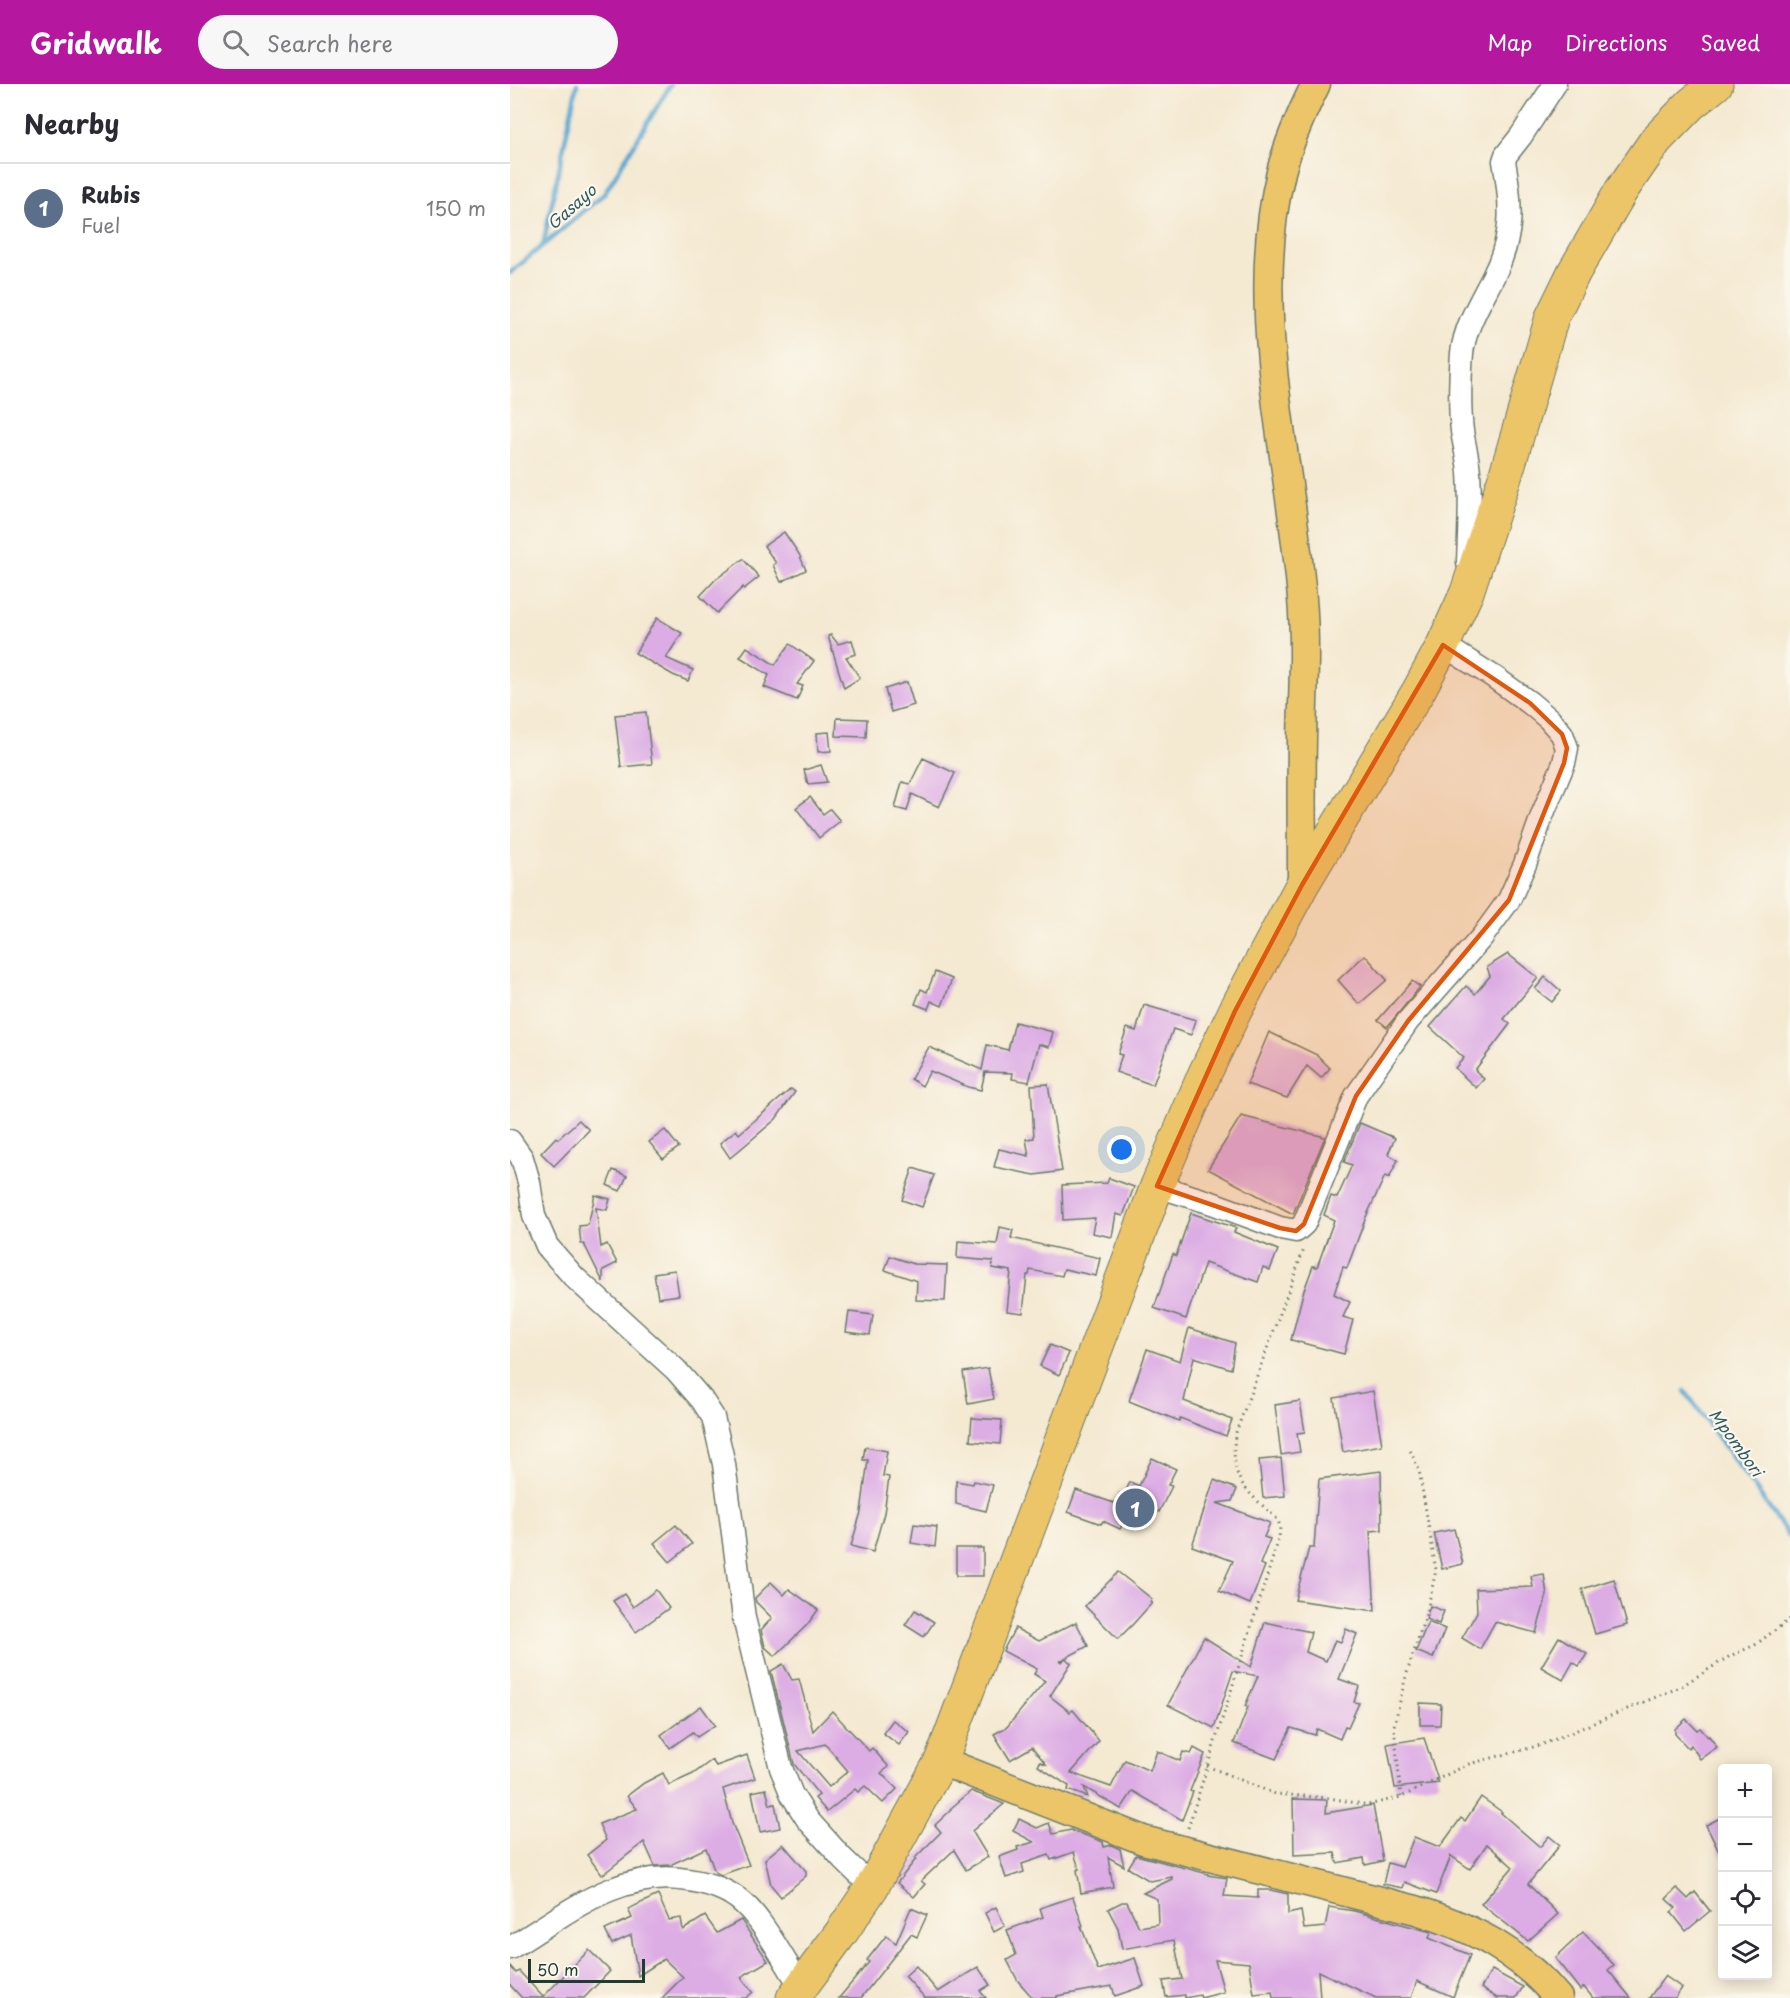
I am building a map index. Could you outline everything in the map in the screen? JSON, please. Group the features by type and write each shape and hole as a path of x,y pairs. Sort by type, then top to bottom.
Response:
{"highway":[{"path":"797,1993 872,1887 941,1761 1157,1186 1205,1073 1302,885 1414,698 1443,645 1467,592 1506,474 1552,317 1574,272 1621,191 1656,140 1690,104 1716,84"}],"main road":[{"path":"1302,885 1305,649 1297,552 1275,394 1270,331 1269,266 1273,212 1281,170 1298,122 1316,84"},
{"path":"941,1761 1143,1840 1452,1921 1493,1941 1526,1965 1558,1998"}],"street":[{"path":"1467,592 1469,470 1462,431 1460,389 1463,350 1478,303 1494,276 1504,252 1511,206 1504,161 1506,155 1555,84"},
{"path":"1157,1186 1280,1228 1296,1230 1304,1224 1356,1096 1408,1021 1474,946 1509,900 1564,764 1567,748 1562,734 1549,719 1503,684 1443,645"},
{"path":"510,1141 522,1158 529,1182 534,1216 547,1246 574,1276 676,1370 702,1400 713,1417 724,1464 744,1618 781,1768 792,1795 808,1820 872,1887"},
{"path":"510,1948 585,1900 609,1890 642,1880 675,1878 705,1882 725,1890 743,1903 758,1921 797,1993"}],"path":[{"path":"1181,1850 1278,1538 1280,1527 1278,1520 1244,1489 1236,1473 1233,1453 1235,1435 1304,1247 1302,1234 1296,1230"},
{"path":"1401,1797 1394,1726 1406,1676 1427,1611 1436,1570 1419,1470 1409,1448"},
{"path":"1207,1766 1275,1794 1329,1798 1368,1805 1401,1797 1469,1764 1541,1745 1680,1687 1730,1656 1755,1645 1790,1619"}],"highlighted area":[{"path":"1443,645 1530,703 1562,734 1567,748 1564,763 1509,900 1408,1021 1356,1096 1304,1224 1296,1231 1280,1228 1157,1186 1235,1011 1302,885"}],"building":[{"path":"784,532 799,554 806,570 781,582 773,565 776,563 764,546"},
{"path":"743,559 759,577 744,589 743,587 717,613 700,596 715,580"},
{"path":"657,618 682,633 666,658 693,670 688,681 635,653"},
{"path":"831,635 838,644 852,640 856,654 846,657 860,678 844,688 828,636"},
{"path":"790,644 814,661 797,684 803,686 797,700 764,687 769,675 740,657 747,647 775,665"},
{"path":"907,682 914,705 891,712 885,689"},
{"path":"646,712 652,764 621,767 615,715"},
{"path":"837,718 867,719 866,737 836,736"},
{"path":"829,732 831,751 818,752 817,733"},
{"path":"923,758 955,773 939,807 912,794 907,811 895,808 902,782 910,784"},
{"path":"821,765 827,782 808,784 804,770"},
{"path":"810,797 823,814 830,809 840,821 819,838 796,808"},
{"path":"1508,954 1538,978 1504,1019 1510,1024 1475,1070 1484,1079 1476,1088 1455,1068 1464,1058 1430,1027 1466,986 1475,994 1490,976 1487,967"},
{"path":"1365,955 1387,980 1359,1004 1338,980"},
{"path":"935,972 952,979 942,1006 931,1001 928,1009 915,1004 921,989 927,992"},
{"path":"1545,977 1561,991 1552,1002 1535,989"},
{"path":"1412,981 1420,987 1387,1027 1378,1020"},
{"path":"1144,1005 1196,1020 1191,1035 1173,1029 1153,1085 1116,1072 1122,1055 1118,1054 1127,1028 1136,1031"},
{"path":"1015,1022 1053,1032 1049,1047 1039,1044 1029,1082 1012,1079 1013,1073 985,1072 981,1090 930,1071 922,1086 911,1079 929,1047 982,1070 987,1045 1008,1050"},
{"path":"1269,1032 1317,1055 1330,1068 1321,1078 1307,1066 1287,1098 1247,1084"},
{"path":"1048,1084 1062,1171 1035,1175 994,1167 999,1149 1029,1156 1026,1139 1034,1138 1031,1085"},
{"path":"791,1089 795,1092 776,1119 730,1158 720,1143 736,1130 739,1134"},
{"path":"1241,1116 1325,1137 1293,1214 1208,1169"},
{"path":"579,1120 589,1130 554,1166 541,1153 556,1137 558,1139"},
{"path":"1360,1123 1395,1138 1388,1154 1398,1160 1389,1178 1385,1176 1366,1217 1347,1268 1343,1267 1334,1294 1350,1302 1343,1317 1353,1320 1344,1354 1291,1340 1303,1293 1313,1266 1317,1267 1334,1220 1324,1215 1331,1196 1337,1198 1352,1165 1344,1162"},
{"path":"665,1130 679,1147 663,1159 649,1142"},
{"path":"913,1168 934,1175 922,1207 902,1200"},
{"path":"613,1170 627,1176 620,1191 607,1185"},
{"path":"1109,1178 1134,1187 1123,1216 1116,1214 1112,1237 1092,1233 1095,1218 1063,1220 1062,1185 1107,1183"},
{"path":"595,1195 610,1199 607,1210 596,1208 601,1247 607,1244 617,1263 603,1270 603,1282 584,1244 581,1244 579,1226 588,1225"},
{"path":"1191,1213 1236,1228 1234,1232 1278,1250 1270,1270 1263,1267 1258,1282 1205,1263 1186,1319 1154,1308 1173,1254 1176,1256"},
{"path":"1000,1227 1013,1230 1011,1238 1100,1258 1096,1276 1064,1269 1062,1276 1030,1270 1027,1275 1023,1313 1007,1311 1011,1271 992,1268 993,1261 957,1258 958,1241 997,1244"},
{"path":"890,1256 914,1264 947,1265 945,1301 916,1300 917,1281 885,1270"},
{"path":"675,1270 679,1295 658,1298 654,1273"},
{"path":"849,1312 873,1315 870,1335 846,1332"},
{"path":"1189,1328 1235,1343 1231,1369 1194,1357 1184,1401 1232,1420 1226,1436 1180,1418 1179,1421 1129,1401 1147,1349 1180,1361"},
{"path":"1050,1345 1069,1353 1059,1375 1040,1366"},
{"path":"988,1368 994,1399 968,1404 963,1372"},
{"path":"1373,1391 1382,1445 1343,1452 1334,1398"},
{"path":"1300,1401 1305,1432 1297,1433 1300,1452 1281,1455 1275,1405"},
{"path":"972,1418 1002,1420 1000,1444 970,1441"},
{"path":"865,1447 887,1451 883,1476 889,1477 884,1513 873,1552 851,1546 861,1512 868,1460 863,1460"},
{"path":"1152,1458 1176,1469 1168,1485 1172,1486 1159,1512 1136,1500 1120,1529 1103,1521 1101,1524 1068,1512 1076,1490 1114,1503 1120,1493 1124,1495 1130,1482 1139,1486"},
{"path":"1281,1458 1285,1496 1263,1498 1259,1460"},
{"path":"1381,1471 1382,1530 1370,1531 1375,1611 1295,1600 1309,1548 1314,1548 1319,1479"},
{"path":"1214,1480 1237,1489 1232,1501 1217,1503 1270,1523 1264,1537 1270,1539 1260,1564 1265,1566 1250,1604 1219,1591 1233,1561 1192,1546"},
{"path":"956,1481 973,1484 974,1481 993,1485 986,1511 956,1504"},
{"path":"914,1524 937,1527 935,1547 911,1543"},
{"path":"676,1525 692,1544 670,1562 654,1543"},
{"path":"1454,1529 1463,1564 1442,1569 1434,1533"},
{"path":"956,1548 983,1548 983,1576 956,1576"},
{"path":"1118,1572 1152,1599 1150,1602 1152,1603 1118,1639 1085,1606"},
{"path":"1544,1574 1547,1595 1536,1633 1495,1622 1480,1649 1462,1638 1477,1612 1476,1589 1533,1587 1531,1576"},
{"path":"1614,1579 1627,1625 1595,1634 1582,1589"},
{"path":"771,1582 784,1595 789,1589 818,1610 807,1625 775,1656 765,1647 761,1630 772,1618 756,1602 755,1598"},
{"path":"656,1590 669,1608 636,1632 613,1601 624,1594 633,1607"},
{"path":"1430,1606 1444,1611 1439,1624 1426,1619"},
{"path":"915,1610 934,1622 924,1637 905,1625"},
{"path":"1076,1622 1088,1646 1065,1658 1071,1663 1050,1696 1070,1712 1073,1710 1099,1741 1071,1773 1111,1787 1125,1760 1150,1771 1157,1751 1180,1761 1183,1752 1191,1754 1194,1748 1205,1754 1190,1791 1193,1792 1182,1820 1133,1791 1121,1809 1084,1787 1088,1797 1068,1790 1069,1786 1038,1766 1040,1762 1046,1764 1032,1747 1010,1760 994,1734 1007,1727 1045,1681 1034,1674 1037,1669 1003,1651 1015,1628 1039,1641"},
{"path":"1265,1622 1311,1632 1306,1652 1326,1661 1335,1640 1341,1642 1346,1629 1357,1634 1339,1679 1359,1686 1354,1702 1359,1703 1340,1739 1317,1729 1315,1735 1291,1728 1276,1759 1234,1743 1248,1707 1245,1706 1258,1676 1233,1671 1214,1728 1168,1705 1204,1637 1251,1667"},
{"path":"1428,1622 1445,1629 1433,1658 1416,1651"},
{"path":"1559,1637 1587,1654 1579,1666 1573,1662 1563,1680 1541,1667"},
{"path":"783,1664 792,1680 799,1679 813,1731 832,1711 869,1751 872,1748 889,1767 881,1773 897,1789 883,1803 865,1786 858,1792 855,1789 827,1812 815,1798 819,1795 794,1764 771,1671","holes":["825,1744 848,1771 829,1787 798,1751"]},
{"path":"1420,1703 1441,1704 1440,1725 1420,1725"},
{"path":"701,1706 715,1725 697,1737 693,1732 670,1748 661,1735"},
{"path":"1686,1719 1697,1730 1700,1728 1709,1736 1717,1747 1700,1759 1691,1745 1688,1748 1675,1734 1675,1729"},
{"path":"893,1720 909,1732 899,1745 883,1733"},
{"path":"1424,1738 1439,1783 1395,1788 1387,1744"},
{"path":"747,1755 755,1778 723,1789 732,1823 749,1865 721,1875 715,1872 706,1848 670,1865 655,1866 644,1842 602,1875 587,1855 606,1840 599,1824 637,1809 627,1796 644,1783 663,1773 669,1785 693,1774 712,1760 716,1766"},
{"path":"766,1789 770,1805 775,1804 780,1828 760,1832 752,1792"},
{"path":"971,1791 1004,1804 972,1831 988,1857 966,1870 954,1850 921,1881 925,1884 914,1897 897,1883 915,1858 941,1832 935,1825"},
{"path":"1481,1797 1502,1812 1540,1847 1549,1836 1560,1845 1528,1884 1558,1914 1528,1941 1481,1904 1513,1867 1487,1844 1470,1869 1451,1856 1436,1894 1405,1882 1403,1888 1383,1884 1388,1863 1402,1867 1414,1837 1440,1847 1461,1818 1465,1821"},
{"path":"1293,1799 1327,1800 1326,1813 1373,1805 1383,1861 1365,1865 1364,1858 1337,1863 1335,1853 1294,1855"},
{"path":"1019,1819 1037,1828 1049,1823 1053,1834 1071,1830 1103,1842 1104,1847 1111,1845 1120,1849 1124,1866 1108,1857 1113,1887 1081,1893 1077,1870 1079,1869 1074,1852 1051,1860 1049,1855 1022,1864 1024,1872 1006,1878 999,1857 1018,1850 1017,1847 1034,1842 1013,1831"},
{"path":"1718,1819 1718,1850 1706,1825"},
{"path":"783,1844 806,1871 806,1876 781,1897 771,1885 765,1859"},
{"path":"1136,1855 1227,1878 1224,1896 1258,1898 1258,1890 1288,1894 1288,1914 1301,1911 1304,1929 1325,1927 1329,1907 1354,1911 1431,1932 1429,1938 1470,1955 1453,1997 1417,1981 1411,1998 1376,1998 1318,1971 1320,1998 1273,1998 1272,1992 1254,1994 1249,1963 1215,1960 1224,1992 1201,1998 1200,1995 1185,1998 1185,1995 1166,1997 1163,1981 1182,1979 1174,1940 1122,1949 1118,1928 1108,1909 1127,1902 1139,1927 1158,1924 1157,1899 1143,1893 1172,1877 1150,1881 1128,1868"},
{"path":"1677,1888 1688,1899 1695,1892 1710,1911 1686,1931 1671,1912 1676,1908 1666,1899"},
{"path":"658,1895 669,1920 681,1918 683,1930 705,1916 717,1933 741,1920 768,1961 741,1977 753,1992 746,1998 662,1998 683,1977 664,1959 638,1976 631,1935 612,1944 605,1930 632,1918 628,1909"},
{"path":"1073,1897 1083,1926 1081,1926 1098,1970 1135,1958 1144,1986 1115,1996 1112,1986 1057,1996 1057,1998 1033,1998 1018,1981 1007,1960 1016,1955 1007,1930 1043,1917 1040,1908"},
{"path":"996,1907 1005,1926 994,1932 985,1913"},
{"path":"911,1908 927,1915 917,1937 911,1934 861,1998 839,1998 869,1962 867,1960 886,1936 896,1943"},
{"path":"1583,1932 1614,1965 1608,1970 1631,1998 1593,1998 1584,1987 1580,1990 1555,1958"},
{"path":"589,1950 610,1971 584,1998 522,1998 510,1985 510,1966 516,1973 519,1971 543,1997"},
{"path":"916,1966 938,1992 978,1967 990,1985 980,1991 986,1998 925,1998 905,1976"},
{"path":"1492,1970 1523,1987 1516,1998 1497,1998 1481,1988"},
{"path":"1665,1976 1682,1988 1675,1998 1649,1998"}],"waterway":[{"path":"543,245 577,84"},
{"name":"Gasayo","path":"510,273 604,194 671,84"},
{"name":"Mpombori","path":"1685,1391 1790,1537"}],"place":[{"name":"Rubis","path":"1135,1508"}]}
